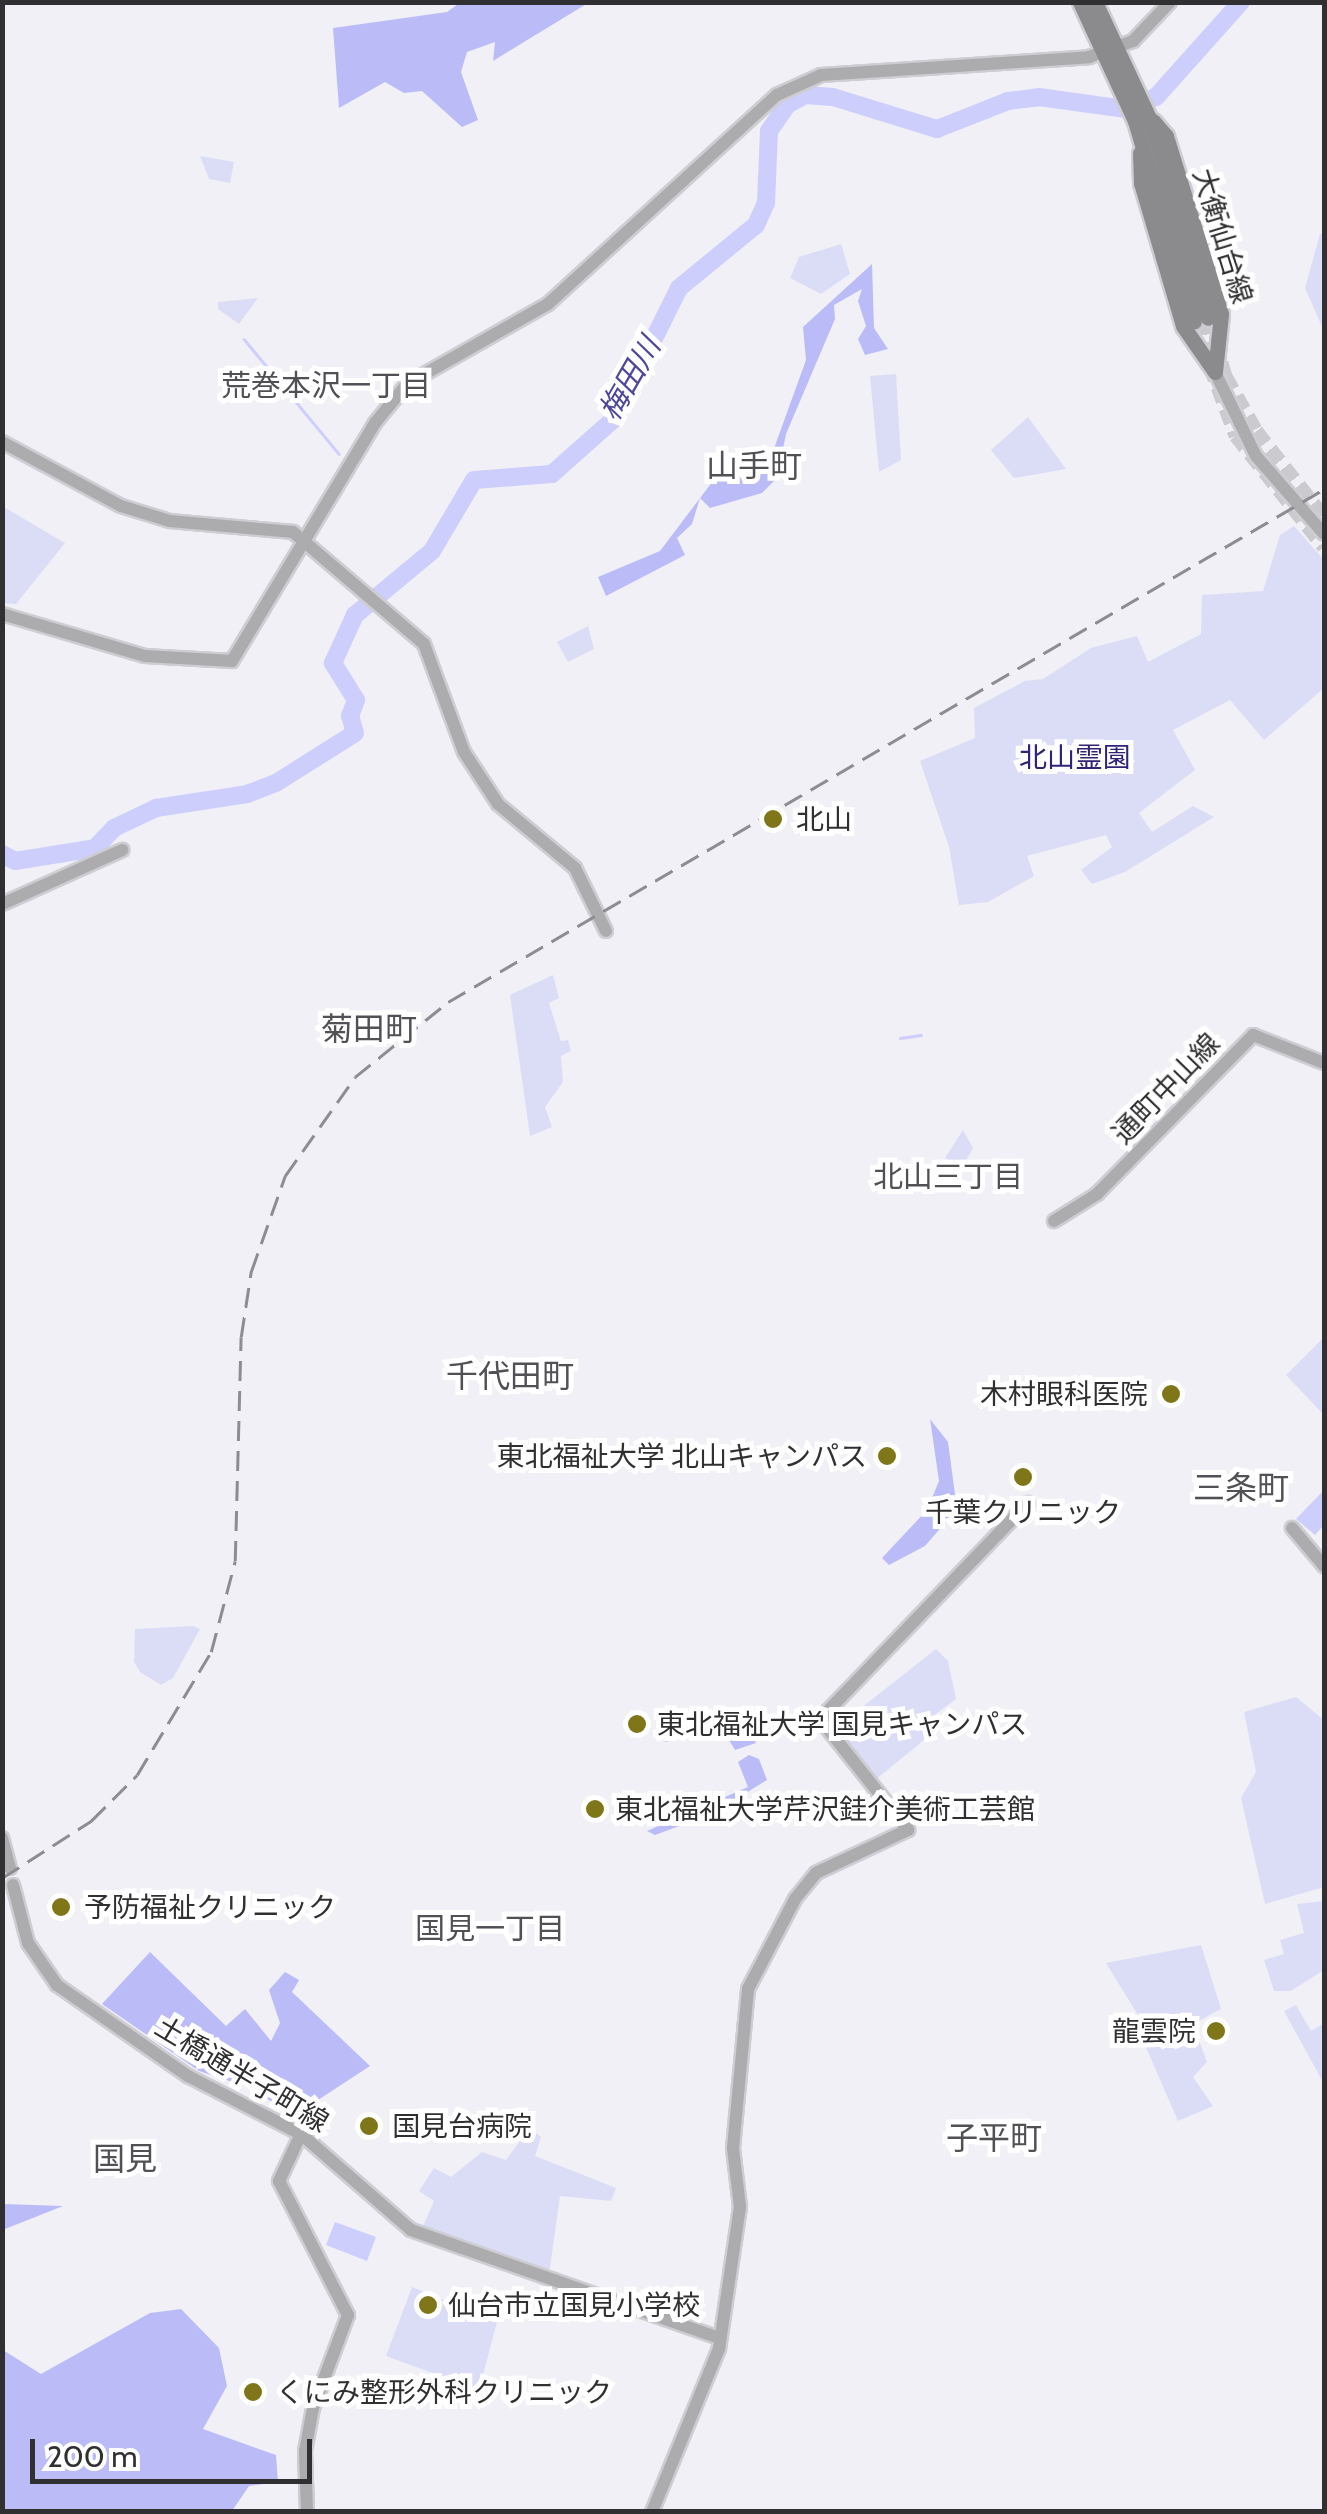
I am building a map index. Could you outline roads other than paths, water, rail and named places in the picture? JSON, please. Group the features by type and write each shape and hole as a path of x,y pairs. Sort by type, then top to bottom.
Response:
{"main road":[{"name":"大衡仙台線","path":"1080,2 1113,50"},
{"name":"大衡仙台線","path":"1094,2 1143,115 1201,320 1142,147"},
{"name":"大衡仙台線","path":"1143,115 1142,183 1183,326 1215,372"},
{"name":"大衡仙台線","path":"1143,115 1166,136 1212,287 1223,330 1215,372"},
{"path":"1201,352 1218,323 1212,287"},
{"path":"1201,352 1223,330"}],"street":[{"path":"2,614 145,656 232,660 375,423 407,384 548,304 794,84 832,73 1113,50 1170,2"},
{"path":"1215,372 1252,450 1324,534"},
{"path":"2,442 121,506 170,521 278,529 304,542 374,608 424,644 441,677 454,732 498,804 575,868 606,932"},
{"path":"2,904 122,850"},
{"name":"通町中山線","path":"1054,1221 1097,1194 1252,1035 1324,1063"},
{"path":"652,2512 720,2338 740,2207 733,2148 748,1989 816,1873 908,1830 820,1718 1028,1503"},
{"path":"1292,1528 1324,1566"},
{"path":"2,1838 10,1868"},
{"name":"土橋通半子町線","path":"14,1885 28,1943 57,1985 188,2076 301,2134 411,2230 720,2338"},
{"path":"301,2134 279,2181 348,2315 312,2408 305,2451 307,2512"}],"waterway":[{"name":"梅田川","path":"2,854 15,861 95,848 114,828 156,808 247,794 276,783 355,733 350,716 356,700 333,663 355,615 432,551 474,480 552,474 614,419 679,288 756,225 766,203 769,131 787,105 805,95 833,97 937,129 1008,101 1039,97 1126,109 1156,97 1241,2"},
{"path":"244,339 339,454"},
{"path":"900,1038 921,1035"}],"tunnel":[{"path":"1208,318 1225,376 1256,431 1324,517"},
{"path":"1194,322 1236,435 1324,546"}],"railway":[{"path":"2,1878 91,1821 137,1775 211,1652 235,1561 241,1337 251,1272 285,1176 355,1077 448,1002 1324,489"}],"place":[{"name":"北山","path":"773,819"},
{"name":"木村眼科医院","path":"1171,1394"},
{"name":"東北福祉大学 北山キャンパス","path":"887,1456"},
{"name":"千葉クリニック","path":"1023,1477"},
{"name":"東北福祉大学 国見キャンパス","path":"637,1724"},
{"name":"東北福祉大学芹沢銈介美術工芸館","path":"595,1809"},
{"name":"予防福祉クリニック","path":"61,1907"},
{"name":"龍雲院","path":"1216,2031"},
{"name":"国見台病院","path":"369,2126"},
{"name":"仙台市立国見小学校","path":"428,2305"},
{"name":"くにみ整形外科クリニック","path":"253,2392"}],"district":[{"name":"荒巻本沢一丁目","path":"326,386"},
{"name":"山手町","path":"754,466"},
{"name":"菊田町","path":"369,1029"},
{"name":"北山三丁目","path":"948,1177"},
{"name":"千代田町","path":"510,1376"},
{"name":"三条町","path":"1241,1488"},
{"name":"国見一丁目","path":"490,1929"},
{"name":"子平町","path":"994,2138"},
{"name":"国見","path":"125,2159"}],"park label":[{"name":"北山霊園","path":"1075,757"}]}
